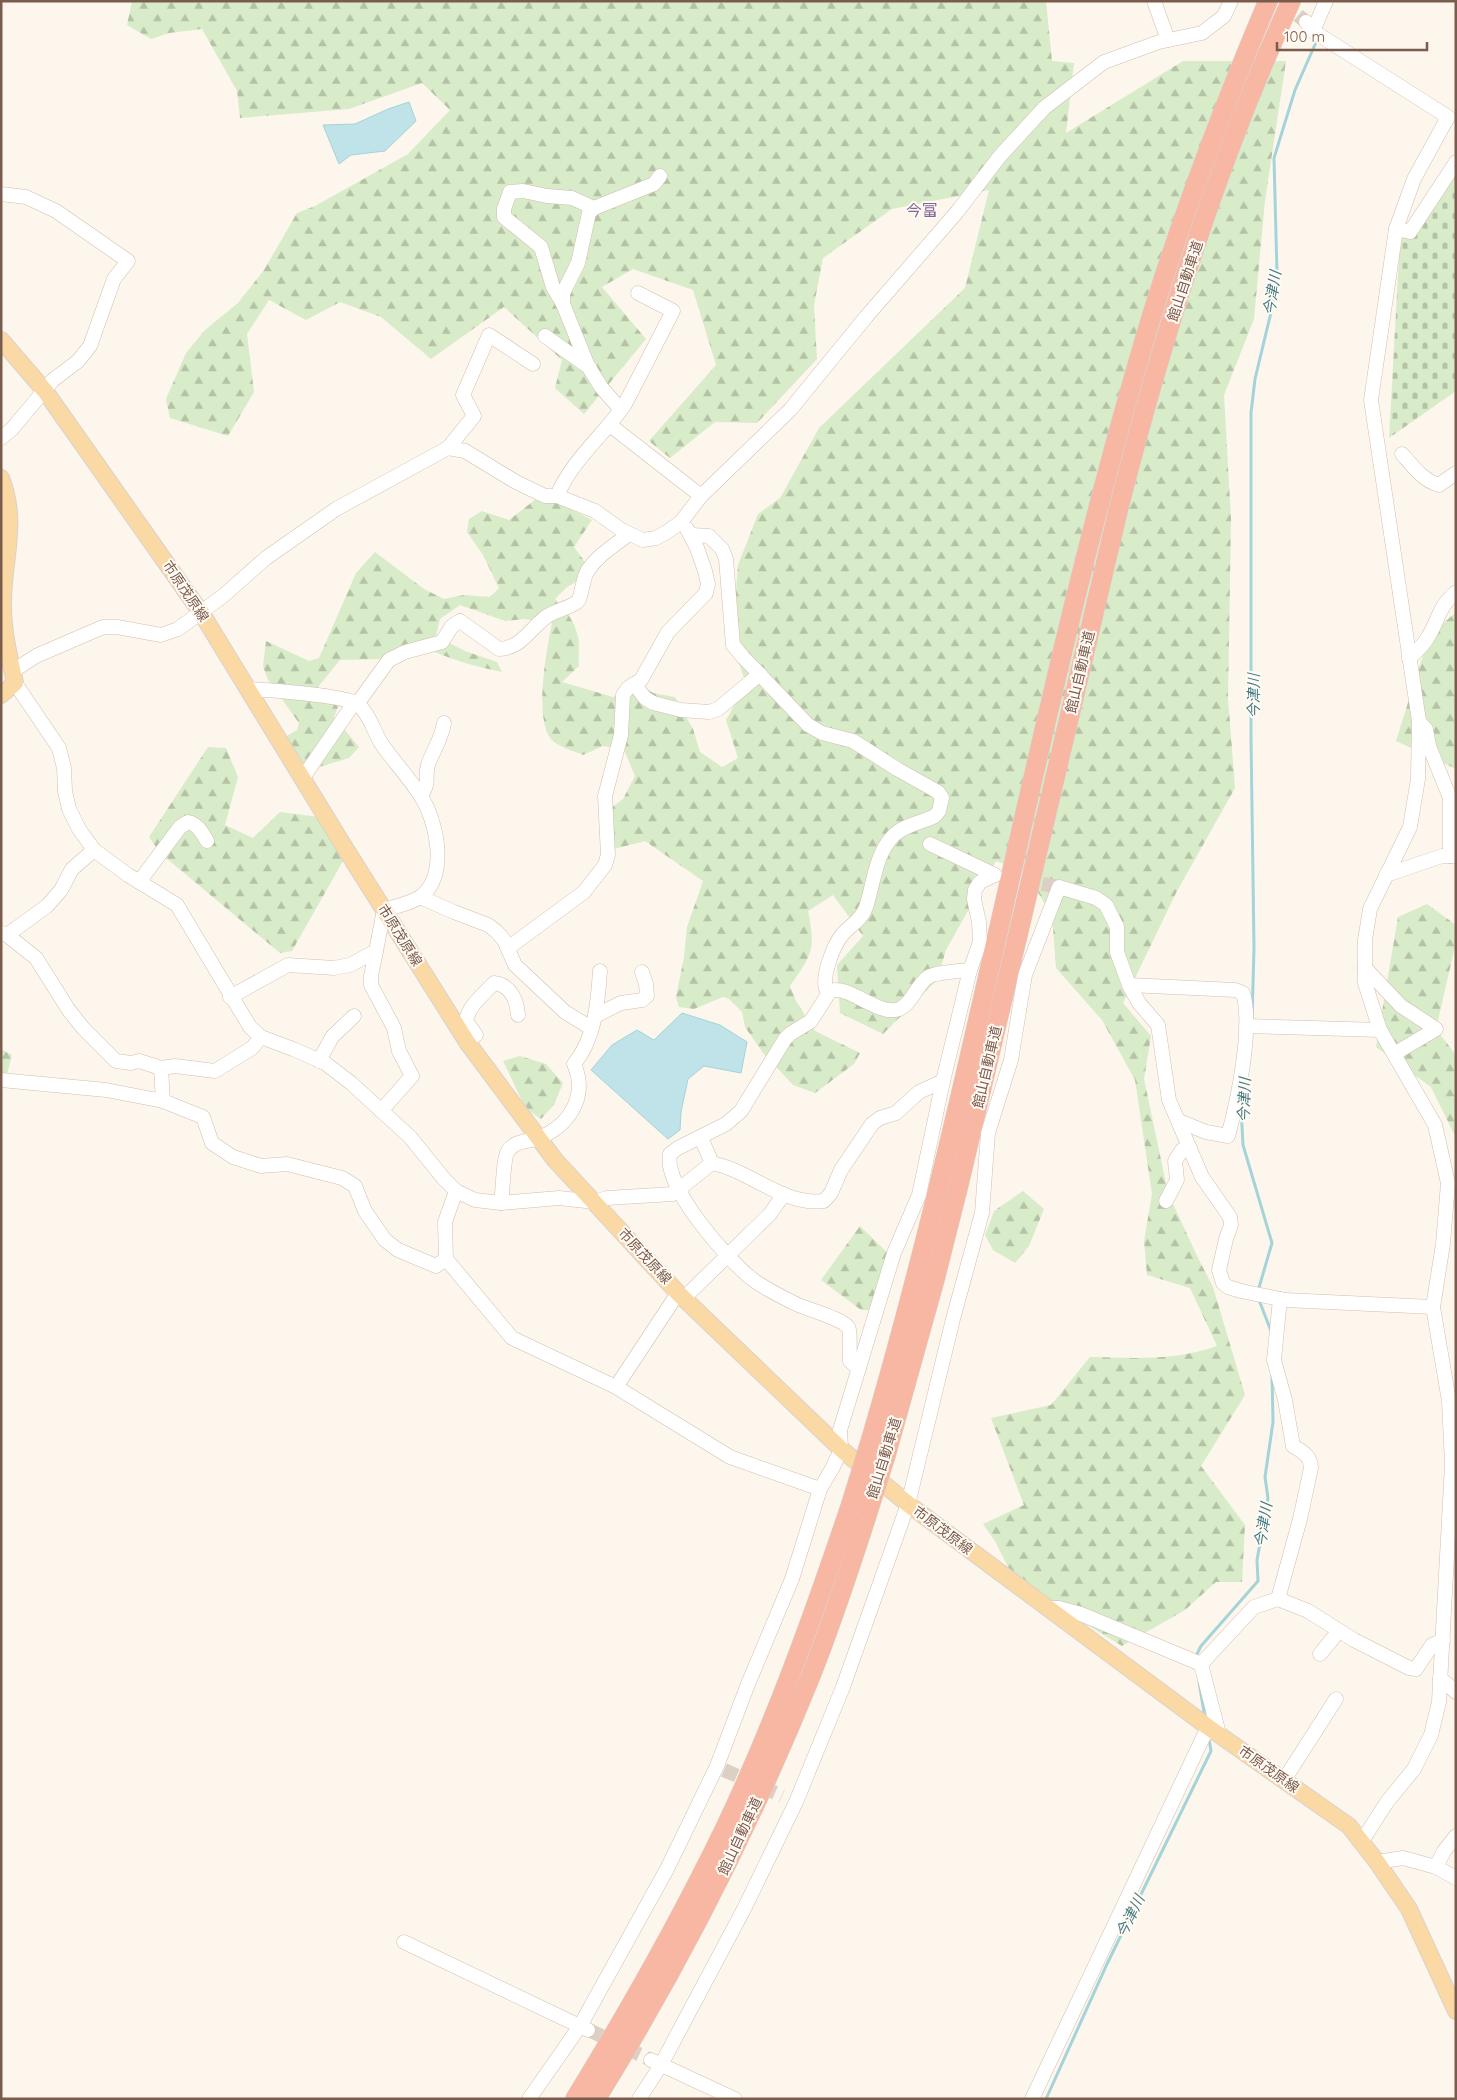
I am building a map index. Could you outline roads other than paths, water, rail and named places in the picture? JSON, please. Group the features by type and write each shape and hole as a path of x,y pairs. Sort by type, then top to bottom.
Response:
{"highway":[{"name":"館山自動車道","path":"575,2099 622,2023 674,1930 725,1827 792,1670 850,1504 871,1439 944,1170 1048,711 1113,455 1151,318 1216,129 1268,1"},
{"name":"館山自動車道","path":"596,2099 638,2031 690,1938 742,1834 810,1677 866,1518 886,1455 957,1194 1118,511 1142,420 1204,220 1236,134 1291,1"}],"main road":[{"name":"市原茂原線","path":"1,340 45,391 202,614 467,1042 555,1160 681,1295 841,1448 908,1504 1209,1727 1349,1826 1378,1862 1409,1910 1456,2011"},
{"path":"1,478 7,493 10,513 3,615 14,677 1,695"}],"street":[{"path":"1154,1 1168,40"},
{"path":"448,448 465,451 516,482 545,496 557,496 595,512 629,534 643,540 656,538 682,522 701,496 790,410 872,310 957,212 1000,156 1044,108 1104,62 1168,40 1202,33 1224,16 1232,1"},
{"path":"1326,1 1310,27 1448,117 1414,178 1396,229 1371,400 1419,721 1418,779 1410,827 1370,909 1370,921 1365,940 1365,983 1380,1030 1435,1125 1448,1183 1444,1244 1433,1307 1452,1402 1452,1465 1444,1640 1439,1702 1431,1735 1414,1769 1387,1802 1362,1841"},
{"path":"1396,229 1410,232 1456,162"},
{"path":"563,304 563,293 578,263 589,213 594,208 654,184 660,176"},
{"path":"594,208 572,198 523,191 510,192 506,199 504,217 541,247 553,287 563,304 590,369 601,387 621,410"},
{"path":"1,194 26,197 56,211 128,261 114,279 90,346 78,361 52,380 45,391 12,429 1,438"},
{"path":"557,496 586,452 621,410 673,311 638,293"},
{"path":"533,364 489,335 464,395 474,416 448,448 336,509 266,558 202,614 178,630 161,635 117,627 103,627 36,656 14,677 58,748 64,768 65,792 69,809 79,829 94,850 139,882 177,905 230,997 250,1027 261,1037 320,1061 351,1083 410,1137 456,1191 475,1200 501,1203 560,1198 595,1202 607,1198 673,1194 712,1163 726,1166 784,1194 814,1202 824,1201 831,1193 841,1170 872,1124 880,1118 896,1114 919,1092 943,1082"},
{"path":"545,336 590,369"},
{"path":"610,425 701,496"},
{"path":"1402,454 1422,476 1432,482 1438,484 1456,473"},
{"path":"508,948 584,892 605,865 608,855 605,796 621,735 623,695 628,688 641,680 668,632 706,593 708,584 705,571 692,535 682,522"},
{"path":"302,778 389,660 405,652 442,642 452,626 460,621 499,649 517,645 548,616 578,602 582,583 589,569 629,534"},
{"path":"692,535 709,536 722,548 728,572 733,645 808,725 816,730 853,741 897,770 938,792 942,798 939,811 935,816 894,835 883,851 873,876 864,912 837,942 824,980 826,989 842,992 880,1008 898,1010 905,1006 922,982 930,976 970,970"},
{"path":"1409,658 1424,644 1439,610 1456,592"},
{"path":"634,684 645,698 653,703 681,710 709,712 718,709 760,674"},
{"path":"248,689 335,698 356,703 364,711 381,743 421,796 428,811 438,847 436,871 429,887 420,897 384,910 371,976 371,985 394,1028 399,1051 412,1076 381,1111"},
{"path":"1386,875 1442,856 1453,856 1450,798 1429,746 1426,729 1419,721"},
{"path":"421,796 429,784 428,765 442,737 444,724"},
{"path":"139,882 180,827 188,822 193,823 207,841"},
{"path":"529,2099 584,2028 721,1768 748,1684 792,1579 820,1489 833,1467 841,1448 840,1430 894,1253 919,1195 943,1082 970,970 980,942 979,922 974,899 975,890 980,882 995,875 930,844"},
{"path":"94,850 72,869 61,890 47,906 4,934 36,958 78,1022 116,1061 131,1063 139,1061 161,1068 175,1066 215,1071 247,1052 261,1037"},
{"path":"639,2099 656,2062 745,1907 796,1802 843,1687 908,1504 952,1319 982,1213 988,1133 1011,1060 1025,975 1059,887 1096,898 1106,905 1117,927 1117,952 1129,986 1139,1003 1158,1025 1169,1100 1202,1177 1230,1217 1232,1225 1226,1239 1219,1270 1223,1283 1228,1287 1241,1291 1280,1299 1433,1307"},
{"path":"420,897 488,925 496,931 508,948 515,965 565,1012 593,1022"},
{"path":"230,997 288,965 334,968 350,965 376,951"},
{"path":"1365,968 1401,1006 1436,1029 1394,1054"},
{"path":"501,1203 505,1170 503,1163 506,1152 520,1142 538,1138 556,1127 570,1114 577,1102 580,1090 578,1073 574,1064 580,1058 593,1022 600,971"},
{"path":"593,1022 621,1003 642,1000 647,996 642,972"},
{"path":"467,1042 476,1035 466,1021 467,1014 470,1008 494,983 509,990 517,1005 518,1015"},
{"path":"1129,986 1236,990 1243,993 1247,1005 1246,1026 1237,1102 1228,1136 1206,1132 1179,1121"},
{"path":"830,991 811,1022 785,1039 741,1110 726,1124 678,1148 670,1154 670,1166 680,1195 726,1256 753,1280 795,1304 834,1319 848,1327 850,1332 850,1361 859,1369"},
{"path":"320,1061 332,1038 354,1016"},
{"path":"1246,1026 1380,1030"},
{"path":"161,1068 163,1100"},
{"path":"1,1080 106,1090 163,1100 203,1117 212,1144 233,1157 261,1166 287,1164 342,1178 355,1186 365,1211 385,1240 398,1250 436,1266 446,1259"},
{"path":"701,1138 712,1163"},
{"path":"1166,1201 1177,1180 1175,1160 1182,1150 1189,1146"},
{"path":"456,1191 445,1222 446,1259 512,1338 616,1387 730,1457 820,1489"},
{"path":"616,1387 681,1295 770,1214 784,1194"},
{"path":"1278,1599 1312,1468 1308,1456 1292,1446 1285,1400 1274,1360 1280,1299"},
{"path":"1201,1664 1254,1607 1278,1599 1308,1611 1338,1631 1409,1668 1416,1669 1432,1645 1444,1640"},
{"path":"1048,1608 1059,1608 1080,1614 1201,1664"},
{"path":"1320,1654 1338,1631"},
{"path":"1032,2099 1209,1727 1201,1664"},
{"path":"1440,1678 1456,1692"},
{"path":"1284,1780 1336,1699"},
{"path":"782,1796 796,1802"},
{"path":"1436,1867 1444,1851 1456,1836"},
{"path":"1378,1862 1403,1858 1436,1867 1456,1878"},
{"path":"404,1942 584,2028"},
{"path":"656,2062 734,2099"}],"water":[{"path":"409,102 416,121 385,151 351,155 339,164 323,125 355,124"},
{"path":"682,1013 720,1025 747,1042 741,1073 704,1066 688,1079 681,1112 680,1130 668,1139 591,1070 612,1045 637,1030 654,1040"}],"waterway":[{"name":"今津川","path":"1252,1021 1254,948 1251,737 1251,413 1255,379 1273,304 1277,273 1274,158 1295,90 1317,40"},
{"name":"今津川","path":"1241,1107 1243,1145 1272,1243 1258,1291"},
{"name":"今津川","path":"1259,1300 1271,1331"},
{"name":"今津川","path":"1195,1658 1201,1646 1258,1581 1257,1560 1268,1498 1265,1477 1273,1422 1272,1375"},
{"name":"今津川","path":"1199,1682 1205,1718"},
{"name":"今津川","path":"1046,2099 1107,1964 1211,1751 1209,1739"}],"tunnel":[{"path":"1282,2 1306,22"},
{"path":"1001,876 1059,887"},
{"path":"724,1770 782,1796"},
{"path":"589,2030 651,2060"}],"district":[{"name":"今富","path":"922,210"}]}
